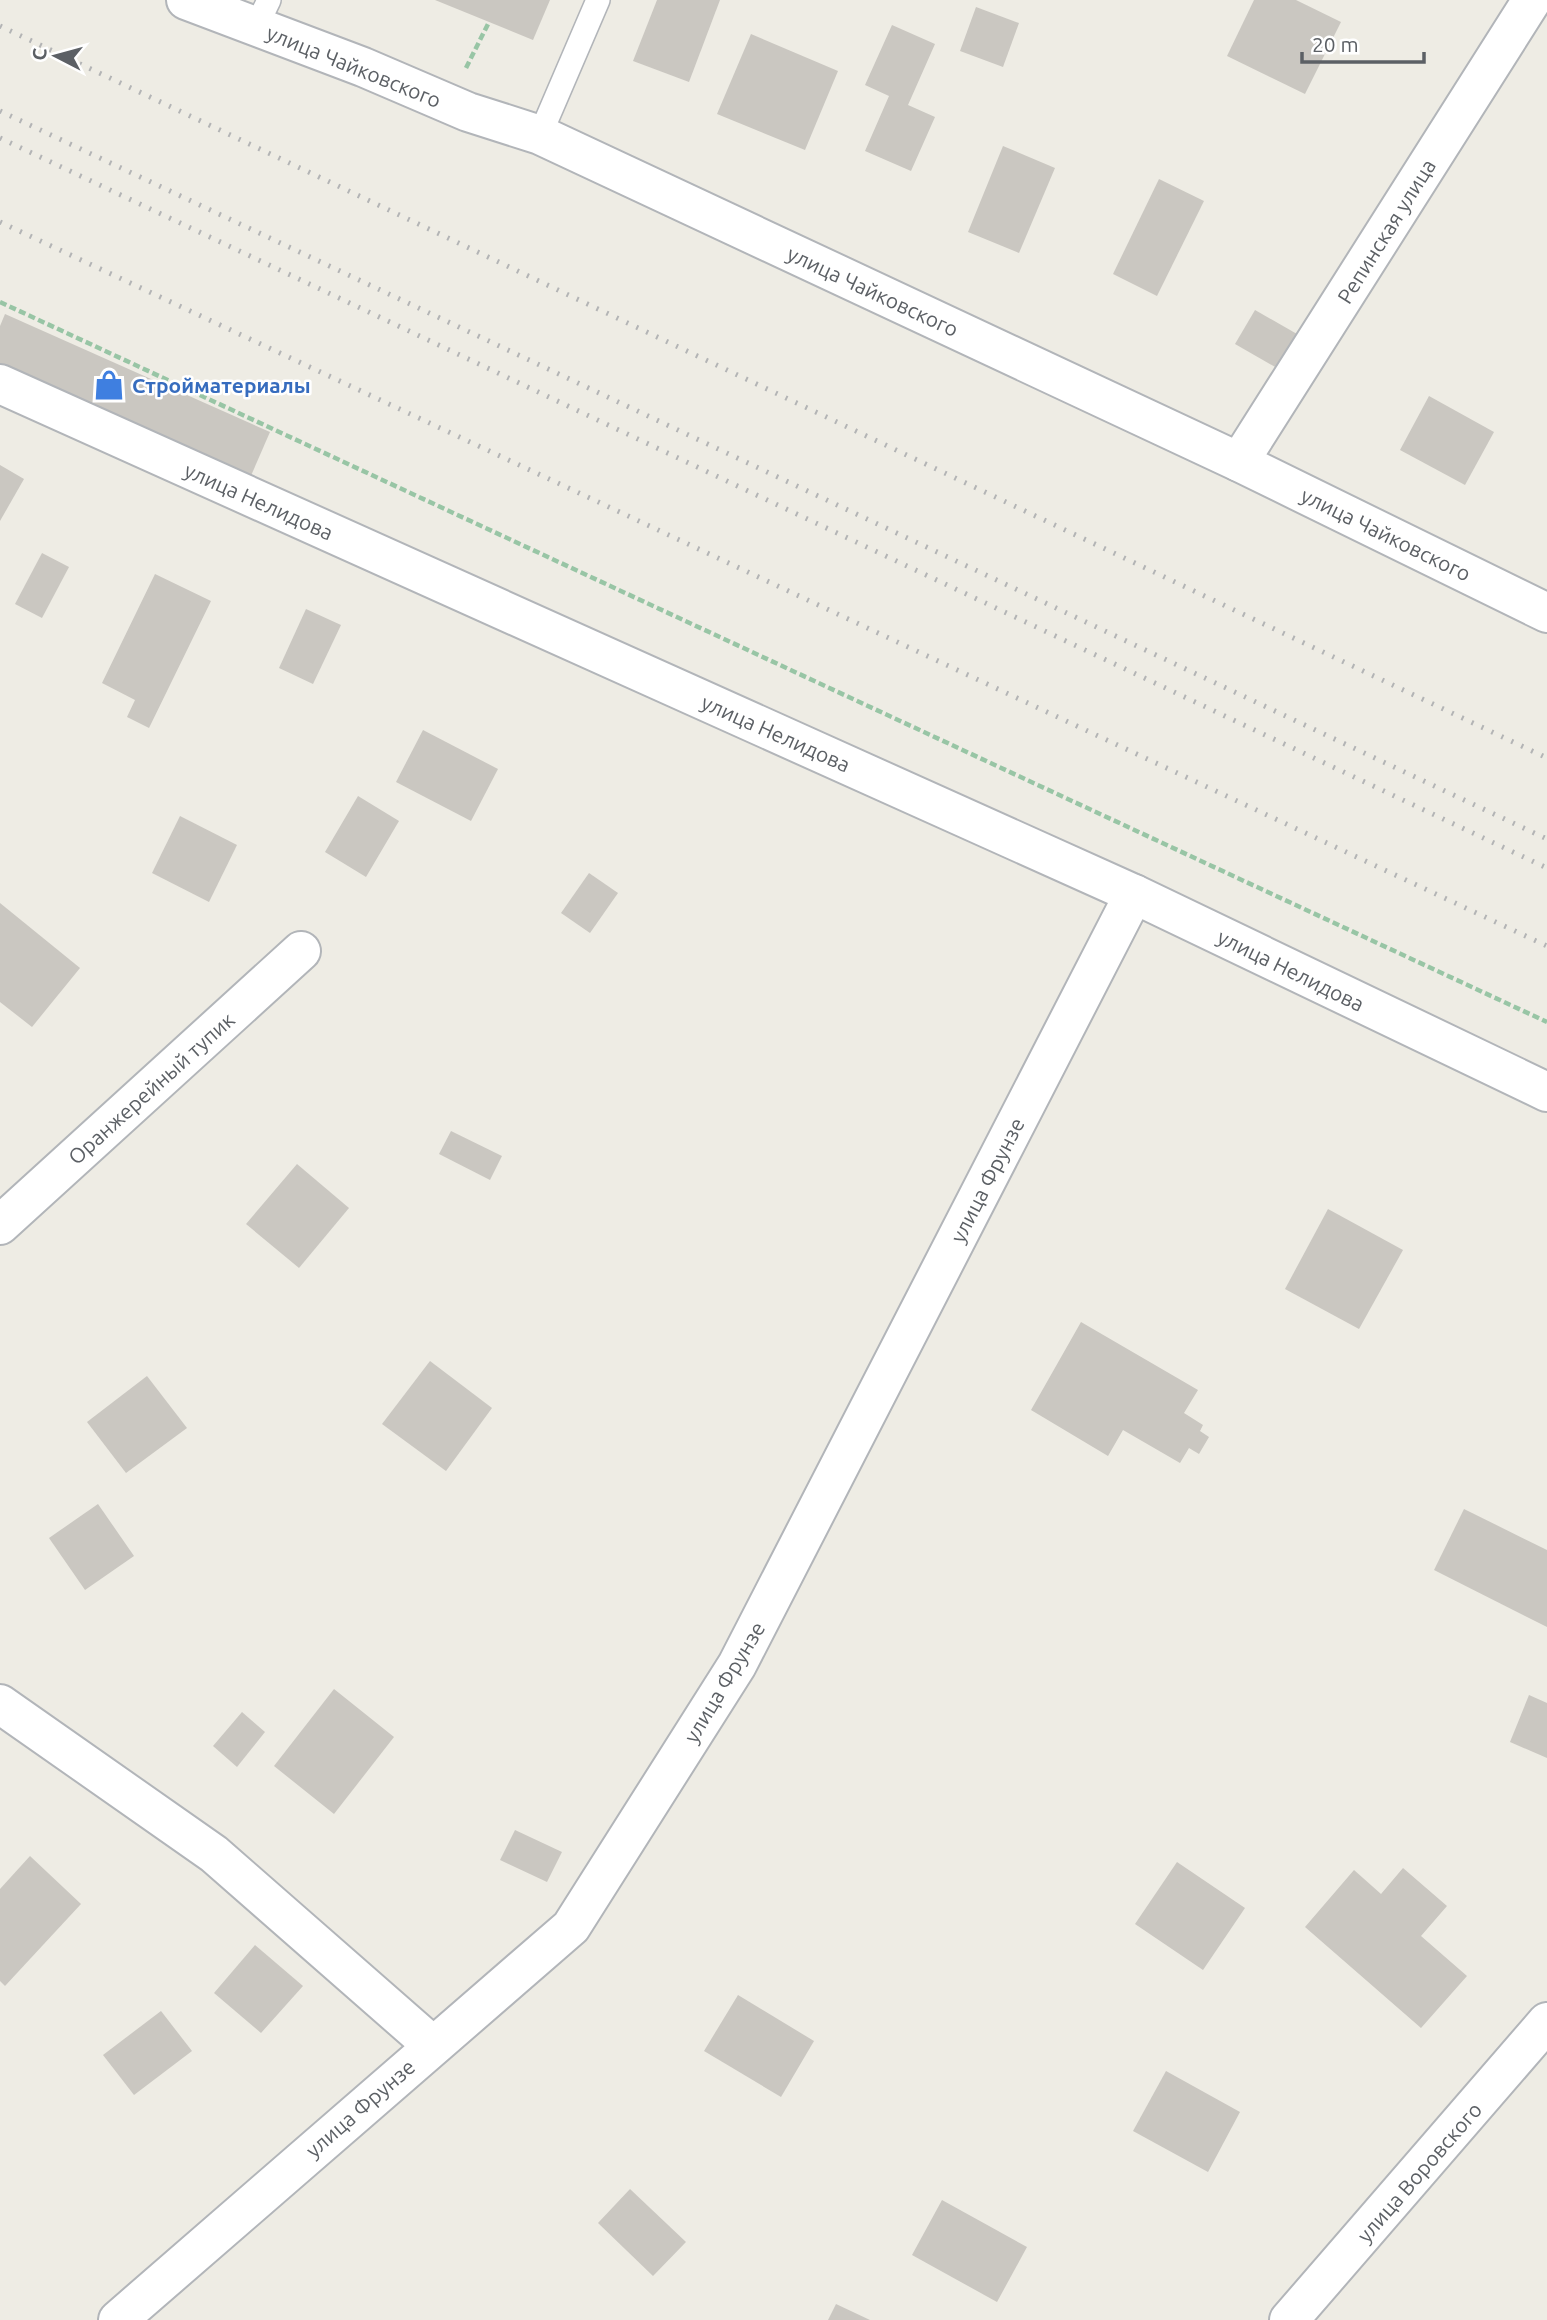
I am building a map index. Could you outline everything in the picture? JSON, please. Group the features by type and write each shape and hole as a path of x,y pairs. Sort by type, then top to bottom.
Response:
{"street":[{"name":"улица Чайковского","path":"186,0 262,14 363,67 468,112 540,135 1239,462 1547,613"},
{"name":"Репинская улица","path":"1239,462 1532,0"},
{"name":"улица Нелидова","path":"0,384 1134,894 1547,1092"},
{"name":"улица Фрунзе","path":"118,2320 571,1927 737,1665 1134,894"},
{"name":"Оранжерейный тупик","path":"0,1225 301,951"},
{"path":"0,1704 214,1854 432,2045"},
{"name":"улица Воровского","path":"1289,2320 1547,2022"}],"lane":[{"path":"540,135 597,0"}],"path":[{"path":"449,104 489,22"},
{"path":"0,302 1547,1022"}],"building":[{"path":"435,0 550,0 533,40"},
{"path":"657,0 720,0 689,82 633,61"},
{"path":"1254,0 1296,0 1341,22 1305,94 1227,56"},
{"path":"976,7 1019,23 1003,67 960,51"},
{"path":"892,25 935,44 908,105 935,117 911,171 865,151 889,96 865,85"},
{"path":"751,34 838,71 805,150 717,114"},
{"path":"1003,146 1055,168 1019,253 968,232"},
{"path":"1159,179 1204,201 1157,296 1113,274"},
{"path":"1255,310 1297,334 1277,368 1235,344"},
{"path":"5,314 270,432 250,478 0,366 0,326"},
{"path":"1429,396 1494,432 1465,485 1400,450"},
{"path":"0,465 24,479 0,521"},
{"path":"42,553 69,567 42,618 15,604"},
{"path":"155,574 211,601 149,728 127,717 135,700 102,683"},
{"path":"306,609 341,625 313,684 279,668"},
{"path":"423,730 498,769 471,821 396,782"},
{"path":"358,796 399,821 366,877 325,852"},
{"path":"180,816 237,845 209,902 152,873"},
{"path":"589,873 618,893 590,933 561,913"},
{"path":"0,903 80,968 32,1027 0,1002"},
{"path":"451,1131 502,1156 490,1180 439,1154"},
{"path":"297,1164 349,1208 299,1268 246,1224"},
{"path":"1328,1209 1403,1250 1359,1329 1285,1289"},
{"path":"1081,1322 1198,1390 1184,1413 1203,1425 1200,1431 1209,1437 1199,1454 1189,1448 1180,1463 1123,1430 1108,1456 1031,1410"},
{"path":"430,1361 492,1408 446,1471 382,1424"},
{"path":"147,1376 187,1428 126,1473 87,1422"},
{"path":"98,1504 134,1556 85,1590 49,1538"},
{"path":"1464,1509 1547,1550 1547,1627 1434,1570"},
{"path":"334,1689 394,1737 334,1814 274,1766"},
{"path":"1529,1695 1547,1703 1547,1758 1510,1742"},
{"path":"242,1712 265,1732 237,1767 213,1746"},
{"path":"515,1830 562,1852 547,1882 500,1860"},
{"path":"30,1856 81,1904 5,1986 0,1981 0,1889"},
{"path":"1177,1862 1245,1908 1203,1970 1135,1924"},
{"path":"1403,1868 1447,1906 1421,1936 1467,1976 1421,2028 1305,1927 1354,1870 1381,1894"},
{"path":"255,1945 303,1986 261,2033 214,1993"},
{"path":"738,1995 814,2041 781,2097 704,2051"},
{"path":"161,2011 192,2051 134,2095 103,2055"},
{"path":"1166,2071 1240,2112 1208,2172 1133,2131"},
{"path":"630,2189 686,2242 653,2276 598,2223"},
{"path":"942,2200 1027,2247 997,2302 912,2255"},
{"path":"836,2304 870,2320 828,2320"}],"railway":[{"path":"0,26 1547,758"},
{"path":"0,111 1547,839"},
{"path":"0,138 1547,868"},
{"path":"0,222 1547,946"}],"place":[{"name":"Стройматериалы","path":"109,385"}]}
